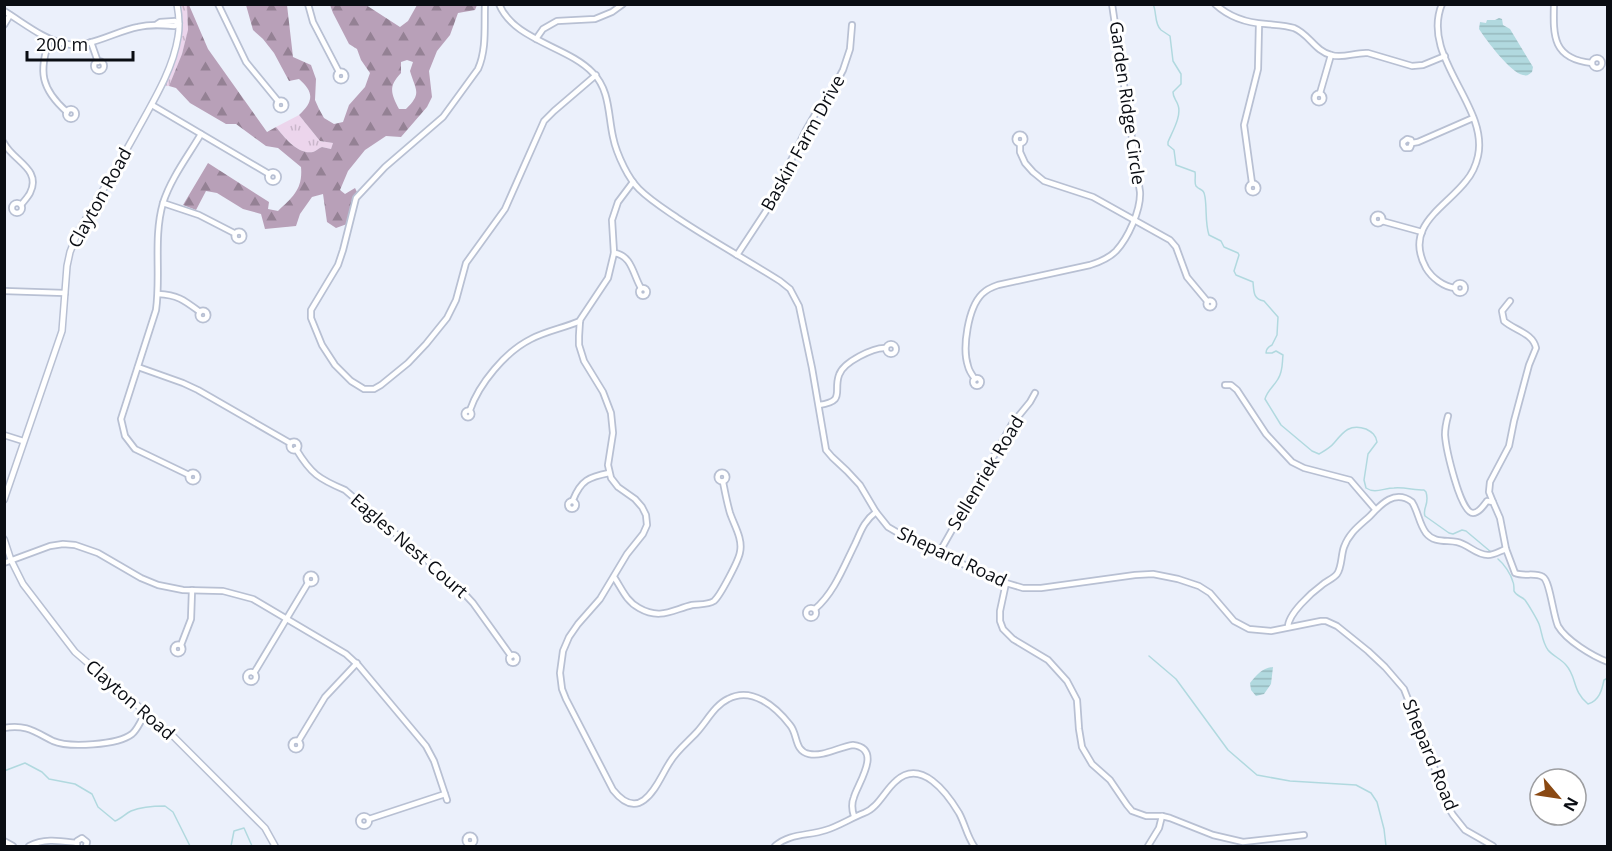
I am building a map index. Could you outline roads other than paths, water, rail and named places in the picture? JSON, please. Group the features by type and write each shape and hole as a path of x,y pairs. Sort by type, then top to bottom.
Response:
{"main road":[{"name":"Clayton Road","path":"4,500 62,331 68,258 78,232 152,105 175,50 178,36 177,4"},
{"name":"Clayton Road","path":"4,539 8,561 75,652 172,735 253,815 265,828 275,846"}],"street":[{"path":"218,4 245,60 278,101"},
{"path":"308,4 313,22 339,72"},
{"path":"485,4 484,45 478,69 443,117 385,167 356,198 338,265 311,310 311,318 322,345 331,359 346,376 368,390 381,385 408,363 438,330 456,300 466,263 505,208 544,121 596,75 585,65 539,40 512,22 501,10 499,4"},
{"path":"539,40 543,30 556,21 590,20 602,17 623,4"},
{"name":"Garden Ridge Circle","path":"975,379 967,365 967,329 975,304 982,294 998,285 1099,263 1117,250 1134,220 1140,203 1140,192 1112,4"},
{"path":"1215,4 1241,20 1295,28 1309,38 1318,49 1331,56 1341,57 1361,52 1412,66 1423,65 1445,56"},
{"path":"1442,4 1437,31 1440,43 1473,118 1479,146 1475,166 1465,183 1428,220 1422,232 1420,250 1427,269 1434,277 1444,285 1455,288"},
{"path":"1554,4 1554,34 1559,47 1574,59 1592,63"},
{"path":"4,11 50,39 67,45 92,42 127,29 160,22 175,21 178,23"},
{"path":"4,25 10,15"},
{"path":"1252,183 1244,125 1258,69 1259,24"},
{"name":"Baskin Farm Drive","path":"737,255 766,211 810,122 835,86 850,49 852,25"},
{"path":"50,39 43,60 44,81 50,94 67,112"},
{"path":"92,42 98,62"},
{"path":"1320,93 1331,56"},
{"name":"Shepard Road","path":"596,75 601,82 607,101 612,136 617,151 638,189 664,209 780,281 796,297 826,450 860,485 882,521 897,534 1006,583 1023,588 1041,588 1153,574 1199,586 1210,593 1234,621 1249,629 1265,631 1321,621 1332,624 1367,650 1404,689 1429,747 1440,789 1449,808 1465,830 1493,846"},
{"path":"152,105 269,174"},
{"path":"1412,143 1473,118"},
{"path":"189,475 141,453 130,445 122,428 122,415 153,325 158,294 159,225 163,203 201,134"},
{"path":"1020,144 1020,152 1025,163 1039,178 1094,198 1167,238 1175,245 1187,277 1207,301"},
{"path":"5,147 31,172 30,193 21,205"},
{"path":"633,182 618,202 612,220 614,253 608,278 580,321 579,345 581,354 603,392 611,413 613,433 608,459 609,473 618,487 640,504 645,511 647,525 600,599 568,638 563,651 560,673 562,689 617,796 623,801 638,803 644,800 679,750 720,704 734,696 746,695 758,697 775,709 795,732 796,743 806,753 820,753 853,745 865,750 868,756 867,764 853,799 854,816"},
{"path":"625,194 638,189"},
{"path":"163,203 199,214 234,233"},
{"path":"1383,220 1422,232"},
{"path":"614,253 626,258 641,288"},
{"path":"4,291 65,293"},
{"path":"158,294 178,296 200,312"},
{"path":"1510,301 1502,311 1504,321 1532,339 1536,348 1528,364 1509,446 1490,482 1489,492 1500,518 1506,549 1515,573 1541,575 1546,579 1559,628 1582,648 1608,662"},
{"path":"470,410 488,378 514,351 530,339 580,321"},
{"path":"819,405 835,399 838,391 838,378 843,369 858,357 879,348 886,348"},
{"name":"Eagles Nest Court","path":"138,367 198,390 290,443 293,441 297,443 296,450 316,475 345,490 460,589 473,603 511,656"},
{"path":"1225,384 1232,385 1237,390 1266,434 1292,462 1304,468 1350,480 1375,509"},
{"name":"Sellenriek Road","path":"939,553 1012,424 1035,393"},
{"path":"1448,417 1445,426 1447,446 1463,503 1467,510 1475,513 1487,501 1493,502"},
{"path":"4,435 23,441"},
{"path":"573,500 586,480 609,473"},
{"path":"614,577 630,602 651,614 664,614 714,601 741,551 738,532 730,513 723,482"},
{"path":"1288,627 1288,620 1302,604 1322,584 1337,574 1347,540 1353,531 1375,509 1393,497 1402,497 1412,502 1422,527 1430,538 1460,542 1486,555 1506,549"},
{"path":"815,609 824,601 843,569 867,518 876,512"},
{"path":"8,561 50,546 75,545 98,553 141,578 158,585 176,589 223,591 242,595 259,602 346,654 357,663 426,747 434,761 446,797 369,819"},
{"path":"254,673 308,583"},
{"path":"1006,583 1000,611 1003,629 1013,639 1048,660 1067,681 1077,700 1080,741 1087,756 1110,780 1132,811 1146,816 1162,816 1213,836 1243,842 1304,835"},
{"path":"180,645 191,620 192,590"},
{"path":"299,740 325,697 357,663"},
{"path":"4,728 13,726 25,728 66,744 108,742 131,734 148,714"},
{"path":"774,846 787,838 827,830 854,816 869,812 899,778 907,774 920,774 933,780 944,790 959,813 974,846"},
{"path":"1148,846 1162,816"},
{"path":"29,846 48,841 77,845 79,840 84,839 87,846"},
{"path":"4,841 13,846"}],"water":[{"path":"1502,19 1503,25 1510,29 1533,67 1532,72 1528,75 1512,69 1479,29 1480,22 1486,23 1487,20"},
{"path":"1273,667 1271,684 1264,694 1256,696 1251,690 1250,683 1263,670"}],"waterway":[{"path":"1153,4 1159,27 1170,36 1173,61 1181,74 1181,84 1173,92 1179,114 1168,145 1174,150 1176,165 1195,172 1195,185 1203,191 1206,202 1209,235 1221,241 1224,247 1238,253 1234,271 1236,275 1253,282 1256,297 1264,301 1278,317 1277,335 1266,353 1276,351 1283,355 1282,367 1280,376 1265,399 1281,425 1312,451 1319,454 1351,428 1360,427 1370,431 1377,442 1368,454 1364,480 1366,488 1373,491 1390,488 1424,490 1427,496 1425,516 1449,533 1466,531 1491,552"},
{"path":"1498,559 1511,576 1515,593 1525,600 1539,624 1546,647 1564,663 1579,694 1588,704 1597,698 1604,680 1608,678"},
{"path":"1149,656 1176,679 1228,750 1257,775 1290,781 1356,785 1371,793 1377,802 1386,846"},
{"path":"4,771 25,763 42,772 49,779 75,784 92,794 98,807 115,821 135,810 165,806 173,812 190,846"},
{"path":"231,846 234,831 244,828 252,846"}]}
